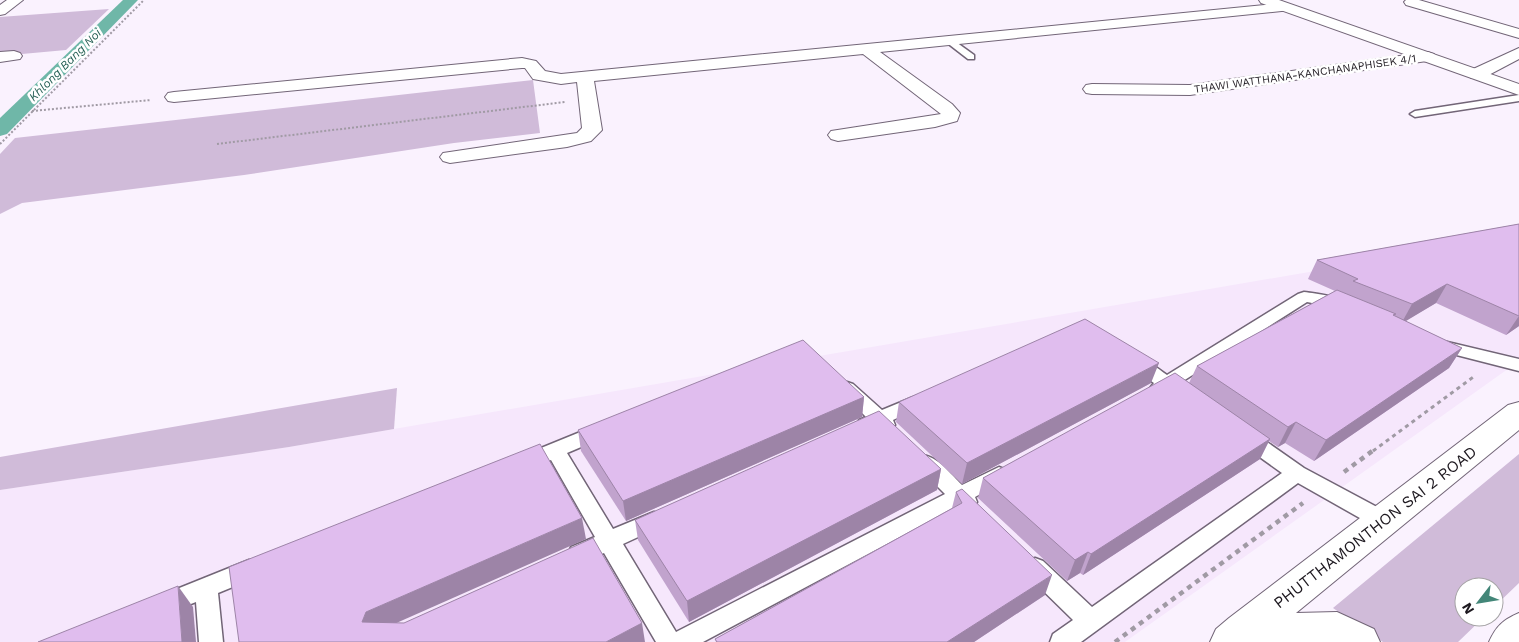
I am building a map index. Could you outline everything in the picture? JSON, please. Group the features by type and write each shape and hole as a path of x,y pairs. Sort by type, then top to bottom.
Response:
{"street":[{"path":"0,11 16,0"},
{"path":"1266,0 1519,90"},
{"path":"1411,2 1519,34"},
{"path":"174,97 522,63 530,64 538,75 561,79 1286,7"},
{"path":"1040,17 1088,43"},
{"path":"838,135 935,121 950,117 951,113 946,108 864,48"},
{"path":"1477,74 1519,53"},
{"name":"THAWI WATTHANA-KANCHANAPHISEK 4/1","path":"1092,89 1190,90 1428,57"},
{"path":"450,157 567,142 584,137 592,130 585,77"},
{"name":"PHUTTHAMONTHON SAI 2 ROAD","path":"1237,636 1519,413"},
{"path":"1237,636 1337,630 1359,642"},
{"path":"1510,642 1519,632"}],"lane":[{"path":"949,40 971,56"},
{"path":"1415,114 1519,98"},
{"path":"1142,397 1168,383 1304,298 1324,300 1356,314"},
{"path":"1422,340 1519,365"},
{"path":"1119,352 1192,400"},
{"path":"847,388 981,516"},
{"path":"852,431 933,394"},
{"path":"509,468 616,424"},
{"path":"1232,428 1297,472 1382,520"},
{"path":"555,450 669,642"},
{"path":"680,642 1013,468"},
{"path":"1062,642 1297,472"},
{"path":"564,561 671,512"},
{"path":"1022,556 1091,622"},
{"path":"144,613 270,562"},
{"path":"206,587 211,642"}],"path":[{"path":"0,144 144,0"},
{"path":"32,111 174,97"},
{"path":"217,144 588,100"}],"shaded area":[{"path":"109,9 66,50 0,56 0,17"},
{"path":"533,80 540,133 454,143 244,175 22,203 0,214 0,154 15,138"},
{"path":"1519,236 1519,361 1125,642 0,642 0,490 289,447"},
{"path":"397,388 394,429 289,447 0,490 0,457"},
{"path":"1519,454 1519,583 1504,597 1504,577 1454,577 1454,627 1474,627 1458,642 1383,642 1333,608"}],"building":[{"path":"1519,224 1519,316 1447,284 1412,304 1353,281 1358,279 1317,260"},
{"path":"1337,290 1396,314 1393,315 1462,348 1326,440 1296,422 1288,427 1197,366"},
{"path":"1085,319 1159,363 967,463 899,402"},
{"path":"803,340 864,397 623,501 578,430"},
{"path":"1175,373 1270,439 1091,554 1088,552 1075,560 983,478"},
{"path":"879,411 941,469 687,601 635,520"},
{"path":"540,444 582,518 366,612 362,622 404,623 593,538 642,623 606,642 239,642 229,567"},
{"path":"962,489 1052,575 947,642 717,642 715,639 962,503 956,492"},
{"path":"178,586 182,642 38,642"}],"waterway":[{"name":"Khlong Bang Noi","path":"0,130 131,0"}]}
